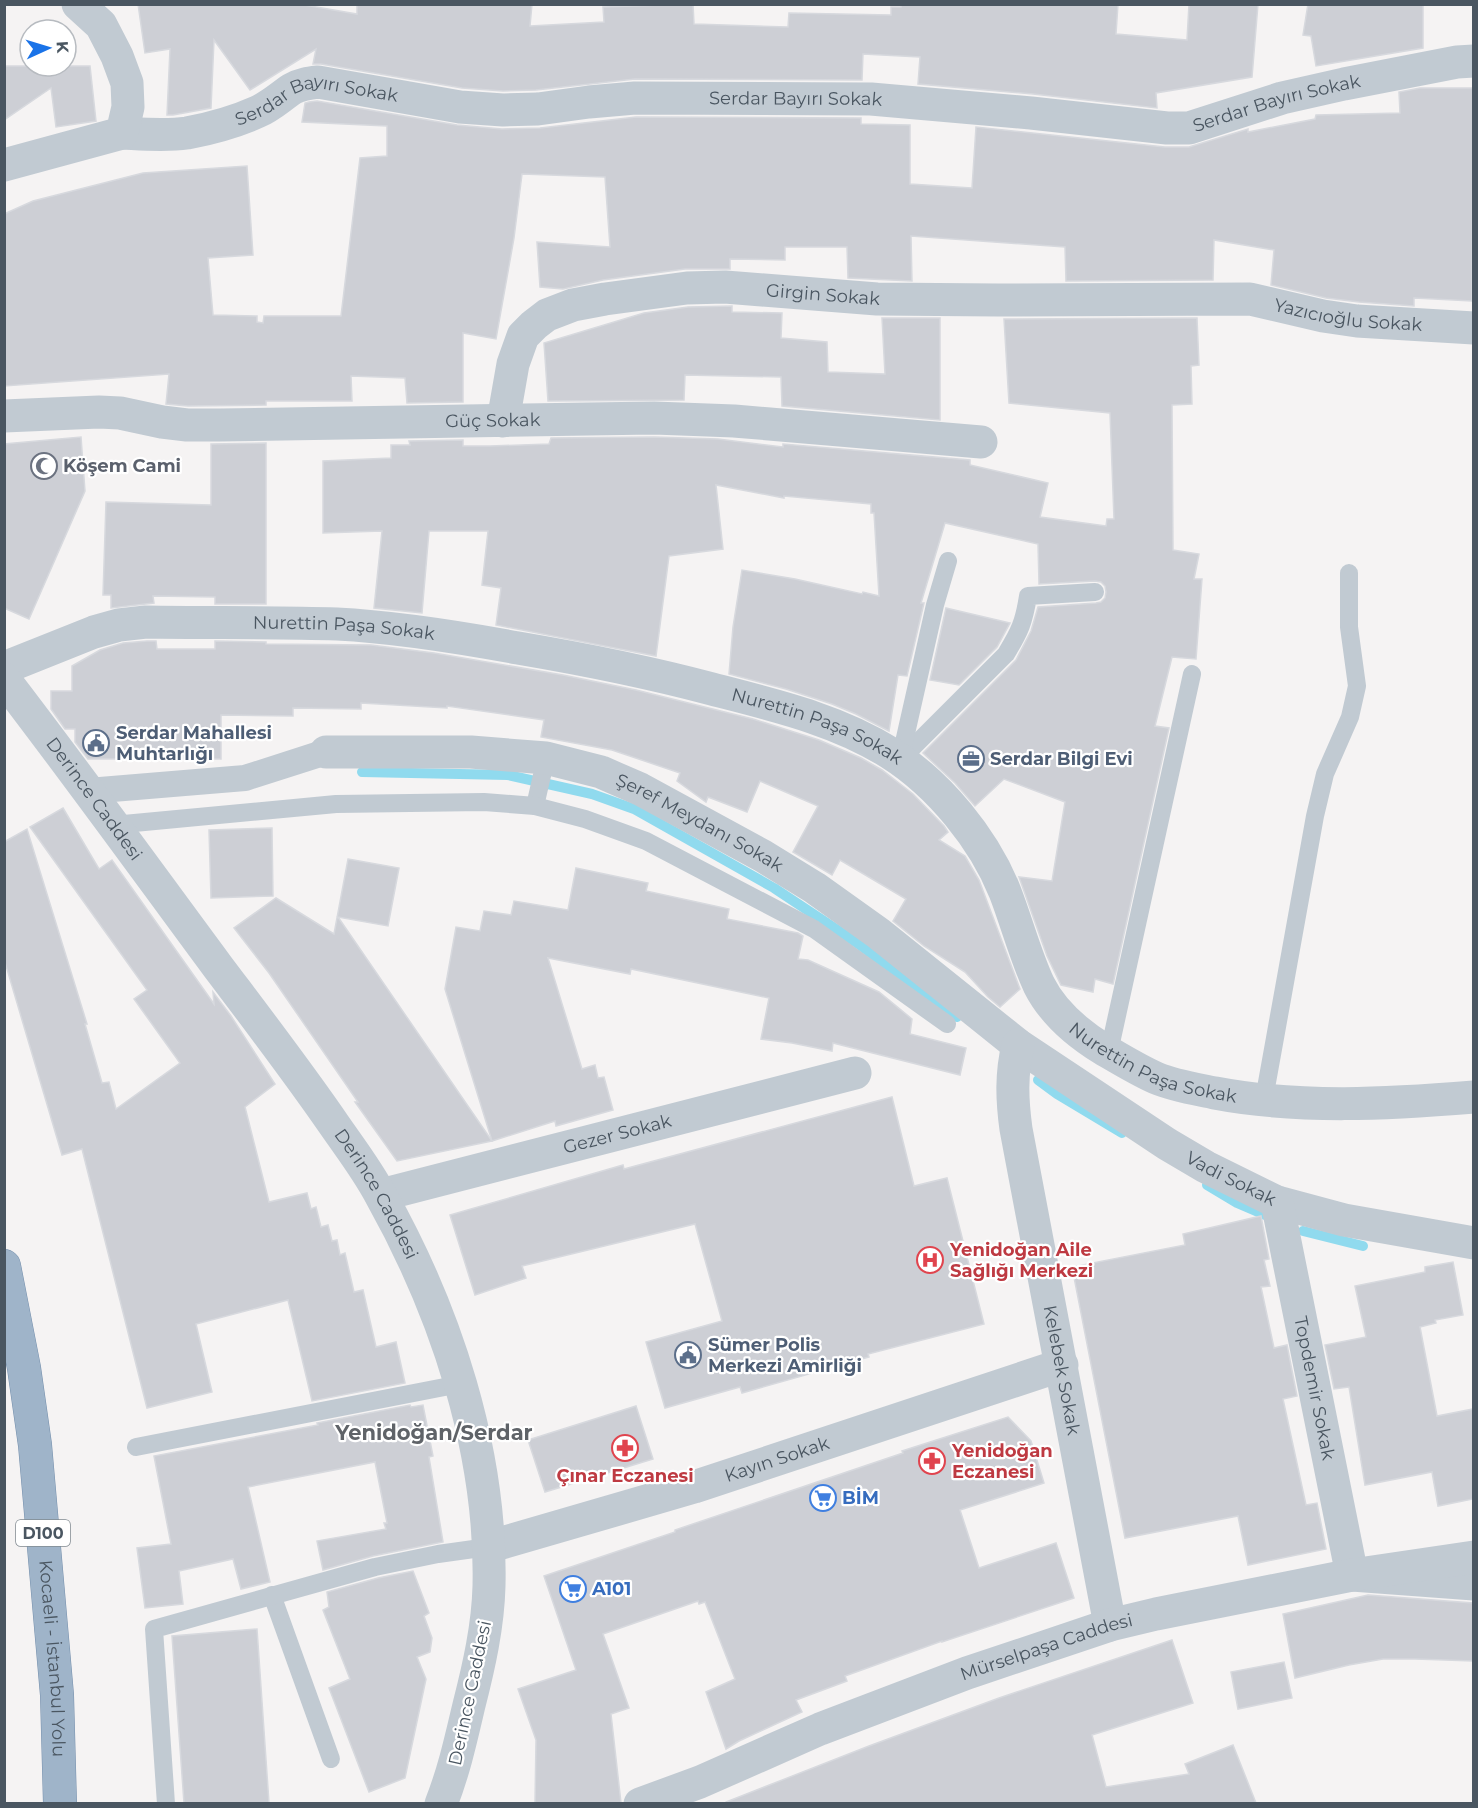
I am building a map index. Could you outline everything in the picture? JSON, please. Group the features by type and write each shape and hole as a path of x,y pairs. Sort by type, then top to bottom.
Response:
{"highway":[{"path":"4,1255 12,1303"},
{"name":"Kocaeli - İstanbul Yolu","path":"4,1266 24,1368 40,1491 57,1695 60,1803"}],"street":[{"path":"78,4 101,25 124,74 127,83 128,107 122,133"},
{"name":"Serdar Bayırı Sokak","path":"4,165 122,133 187,133 229,122 257,112 282,98 292,89 318,82 460,107 503,110 538,109 635,98 871,99 1155,127 1189,128 1282,98 1394,74 1473,61"},
{"name":"Girgin Sokak","path":"503,421 513,364 523,336 534,325 547,315 573,305 634,294 687,288 725,287 877,299 1222,299"},
{"name":"Yazıcıoğlu Sokak","path":"1222,299 1250,299 1323,316 1357,321 1473,328"},
{"name":"Güç Sokak","path":"4,416 55,412 99,412 120,413 179,424 220,426 654,418 734,421 981,442"},
{"name":"Nurettin Paşa Sokak","path":"4,668 94,632 119,625 146,622 338,624 474,640 661,675 808,715 861,737 900,760 919,775 971,831 991,862 1005,893 1025,952 1041,989 1061,1017 1089,1040 1109,1052 1159,1079 1236,1097 1358,1103 1473,1097"},
{"name":"Derince Caddesi","path":"4,679 308,1087 381,1195 440,1320 471,1417 482,1487 489,1587 485,1633 453,1773 441,1803"},
{"path":"88,791 245,778 326,752"},
{"name":"Şeref Meydanı Sokak","path":"326,752 471,752 545,760 601,772 640,789 763,856 815,888 878,933 1031,1053"},
{"path":"1031,1053 1072,1026"},
{"name":"Vadi Sokak","path":"1031,1053 1167,1144 1206,1167 1277,1202 1344,1220 1473,1243"},
{"name":"Kelebek Sokak","path":"1031,1053 1012,1080 1016,1129 1110,1625"},
{"name":"Gezer Sokak","path":"381,1195 855,1072"},
{"name":"Topdemir Sokak","path":"1277,1202 1352,1575"},
{"name":"Kayın Sokak","path":"488,1547 694,1487 1062,1365"},
{"name":"Mürselpaşa Caddesi","path":"640,1803 700,1782 820,1729 946,1681 1110,1625 1167,1611 1352,1575 1473,1557"},
{"path":"1352,1575 1473,1584"}],"lane":[{"path":"900,760 935,605 948,561"},
{"path":"1264,1100 1315,816 1325,774 1350,717 1357,687 1349,627 1349,573"},
{"path":"900,760 1006,654 1019,633 1028,596 1095,592"},
{"path":"1109,1052 1192,674"},
{"path":"535,805 545,760"},
{"path":"113,825 336,804 484,802 535,805 585,819 646,841 814,929 947,1023"},
{"path":"136,1447 460,1384"},
{"path":"166,1803 154,1629 375,1567 438,1554 488,1547"},
{"path":"272,1595 331,1759"}],"building":[{"path":"138,4 299,4 357,14 357,4 532,4 530,26 604,22 603,7 693,4 694,24 788,27 789,13 891,15 891,7 901,7 901,4 1118,4 1116,34 1187,40 1189,4 1258,4 1252,77 1156,93 1157,108 918,84 920,57 863,54 862,80 635,79 536,90 503,91 462,88 313,64 316,49 250,90 214,40 211,108 167,115 170,49 145,53"},
{"path":"1308,4 1423,4 1423,48 1316,66 1311,36 1303,35"},
{"path":"4,66 18,66 18,78 78,78 78,66 90,66 96,121 56,127 51,88 4,120"},
{"path":"1420,88 1473,88 1472,301 1414,298 1414,306 1359,302 1326,298 1271,285 1274,250 1214,240 1213,280 1066,281 1065,247 911,236 912,281 848,278 847,247 785,247 785,260 730,259 730,269 685,269 603,280 563,289 540,287 537,242 610,247 605,177 522,174 514,238 496,339 463,333 463,402 407,403 405,378 351,376 352,401 266,401 266,405 166,404 169,374 4,386 4,214 33,201 143,173 247,166 253,255 208,258 213,315 257,316 257,322 263,323 264,316 341,316 360,158 387,156 387,126 302,122 305,103 309,102 317,101 457,125 502,129 540,128 636,117 861,118 861,124 910,125 910,184 972,188 976,127 1165,147 1189,147 1248,129 1248,132 1315,119 1316,115 1400,113 1399,92"},
{"path":"732,306 732,312 782,313 781,338 827,342 828,372 885,374 882,318 940,318 940,420 782,406 781,377 685,375 684,400 548,401 544,343 644,313 688,307"},
{"path":"1197,318 1199,365 1191,366 1192,404 1172,405 1173,550 1199,554 1194,579 1202,579 1196,659 1172,657 1155,726 1169,728 1113,984 1095,979 1093,992 1061,985 1047,956 1019,877 1052,881 1065,802 1004,779 975,806 955,783 923,753 1016,660 1031,631 1038,607 1096,603 1105,598 1105,586 1101,582 1039,584 1038,544 945,523 921,603 924,603 907,676 898,675 889,731 832,704 729,674 733,627 742,570 879,596 874,513 871,513 871,504 784,496 784,498 716,485 723,549 669,556 656,656 496,625 501,588 482,585 488,531 429,531 422,613 374,608 382,531 323,533 323,461 391,458 391,445 410,445 409,441 463,440 463,446 490,446 549,444 551,438 654,437 718,439 783,447 783,444 970,460 970,465 1048,483 1040,517 1106,526 1107,519 1114,519 1110,413 1009,403 1004,319"},
{"path":"81,437 85,491 29,619 4,608 4,444"},
{"path":"266,443 266,604 215,604 215,597 153,596 154,603 111,608 111,595 103,595 106,502 211,505 211,444"},
{"path":"946,608 1010,623 997,647 959,685 930,680"},
{"path":"156,641 157,649 215,649 215,641 371,645 434,653 636,690 753,719 819,740 861,758 882,770 913,794 944,826 948,832 939,840 965,856 979,880 1020,989 1000,1007 965,972 924,946 893,921 906,899 840,860 832,875 793,852 818,806 760,781 747,812 708,797 706,802 677,781 680,773 612,750 541,737 544,720 447,706 447,708 361,703 361,709 293,708 293,716 221,715 221,759 88,759 75,742 75,729 65,729 51,709 51,691 72,691 72,666 100,650 123,643"},
{"path":"63,808 99,869 112,860 214,1004 213,992 231,1016 275,1084 245,1107 269,1202 307,1193 311,1209 316,1207 321,1227 328,1225 332,1241 337,1240 340,1255 345,1253 354,1292 363,1290 376,1347 396,1342 405,1383 312,1401 288,1300 196,1324 212,1392 147,1408 82,1149 62,1155 4,959 4,842 27,829 87,1024 85,1024 102,1083 109,1082 116,1109 180,1063 134,999 147,990 30,827"},
{"path":"272,828 273,896 211,898 209,830"},
{"path":"348,859 399,868 388,926 338,917 492,1141 397,1161 269,973 234,928 276,898 334,934"},
{"path":"576,868 648,883 646,891 729,909 727,919 798,933 803,936 798,959 808,960 879,992 912,1019 910,1034 966,1048 960,1075 833,1043 832,1051 761,1039 769,998 631,969 630,974 548,958 582,1069 595,1065 598,1078 604,1077 613,1110 556,1126 555,1121 492,1141 445,989 456,927 480,931 484,911 511,915 514,901 568,910"},
{"path":"892,1097 914,1186 947,1178 984,1324 868,1354 869,1357 742,1393 740,1387 665,1408 646,1342 722,1321 695,1224 522,1266 526,1278 475,1295 450,1215 623,1165 624,1169"},
{"path":"1261,1216 1269,1259 1264,1260 1270,1286 1261,1287 1274,1348 1287,1345 1297,1396 1283,1399 1306,1505 1317,1503 1326,1549 1248,1565 1238,1516 1125,1538 1072,1267 1185,1245 1183,1234"},
{"path":"1453,1262 1463,1315 1435,1320 1436,1323 1420,1327 1437,1416 1473,1409 1473,1499 1438,1506 1432,1472 1365,1485 1349,1387 1334,1389 1325,1345 1366,1337 1355,1286 1425,1272 1425,1267"},
{"path":"410,1405 411,1407 423,1405 433,1456 429,1457 443,1542 373,1556 323,1570 317,1541 386,1529 384,1523 387,1523 375,1462 248,1487 270,1582 241,1589 233,1559 179,1571 183,1604 145,1608 137,1548 171,1544 154,1456"},
{"path":"636,1406 653,1459 545,1492 528,1440"},
{"path":"1008,1417 1031,1441 1044,1483 960,1510 979,1568 1056,1543 1074,1598 942,1641 845,1676 847,1681 796,1700 802,1712 726,1749 706,1692 735,1679 705,1602 699,1604 698,1601 603,1634 629,1708 611,1714 621,1803 535,1803 536,1740 518,1689 576,1670 544,1576 903,1453 902,1451"},
{"path":"413,1571 429,1613 424,1616 432,1638 430,1652 417,1657 426,1679 405,1778 369,1792 329,1688 350,1679 323,1610 329,1607 327,1592"},
{"path":"1368,1595 1473,1603 1473,1661 1383,1659 1295,1678 1283,1614"},
{"path":"257,1629 269,1803 184,1803 172,1636"},
{"path":"1172,1640 1193,1703 1092,1735 1106,1787 1189,1774 1185,1764 1233,1745 1256,1803 726,1803 869,1746 999,1698"},
{"path":"1284,1662 1292,1698 1238,1709 1231,1672"}],"waterway":[{"path":"362,772 508,775 592,794 634,809 774,888 857,943 957,1017"},
{"path":"1038,1080 1122,1133"},
{"path":"1207,1185 1237,1203 1265,1215"},
{"path":"1303,1231 1363,1246"}],"place":[{"name":"Köşem Cami","path":"44,466"},
{"name":"Serdar Mahallesi Muhtarlığı","path":"96,743"},
{"name":"Serdar Bilgi Evi","path":"971,759"},
{"name":"Yenidoğan Aile Sağlığı Merkezi","path":"930,1260"},
{"name":"Sümer Polis Merkezi Amirliği","path":"688,1355"},
{"name":"Çınar Eczanesi","path":"625,1448"},
{"name":"Yenidoğan Eczanesi","path":"932,1461"},
{"name":"BİM","path":"823,1498"},
{"name":"A101","path":"573,1589"}],"district":[{"name":"Yenidoğan/Serdar","path":"434,1432"}]}
